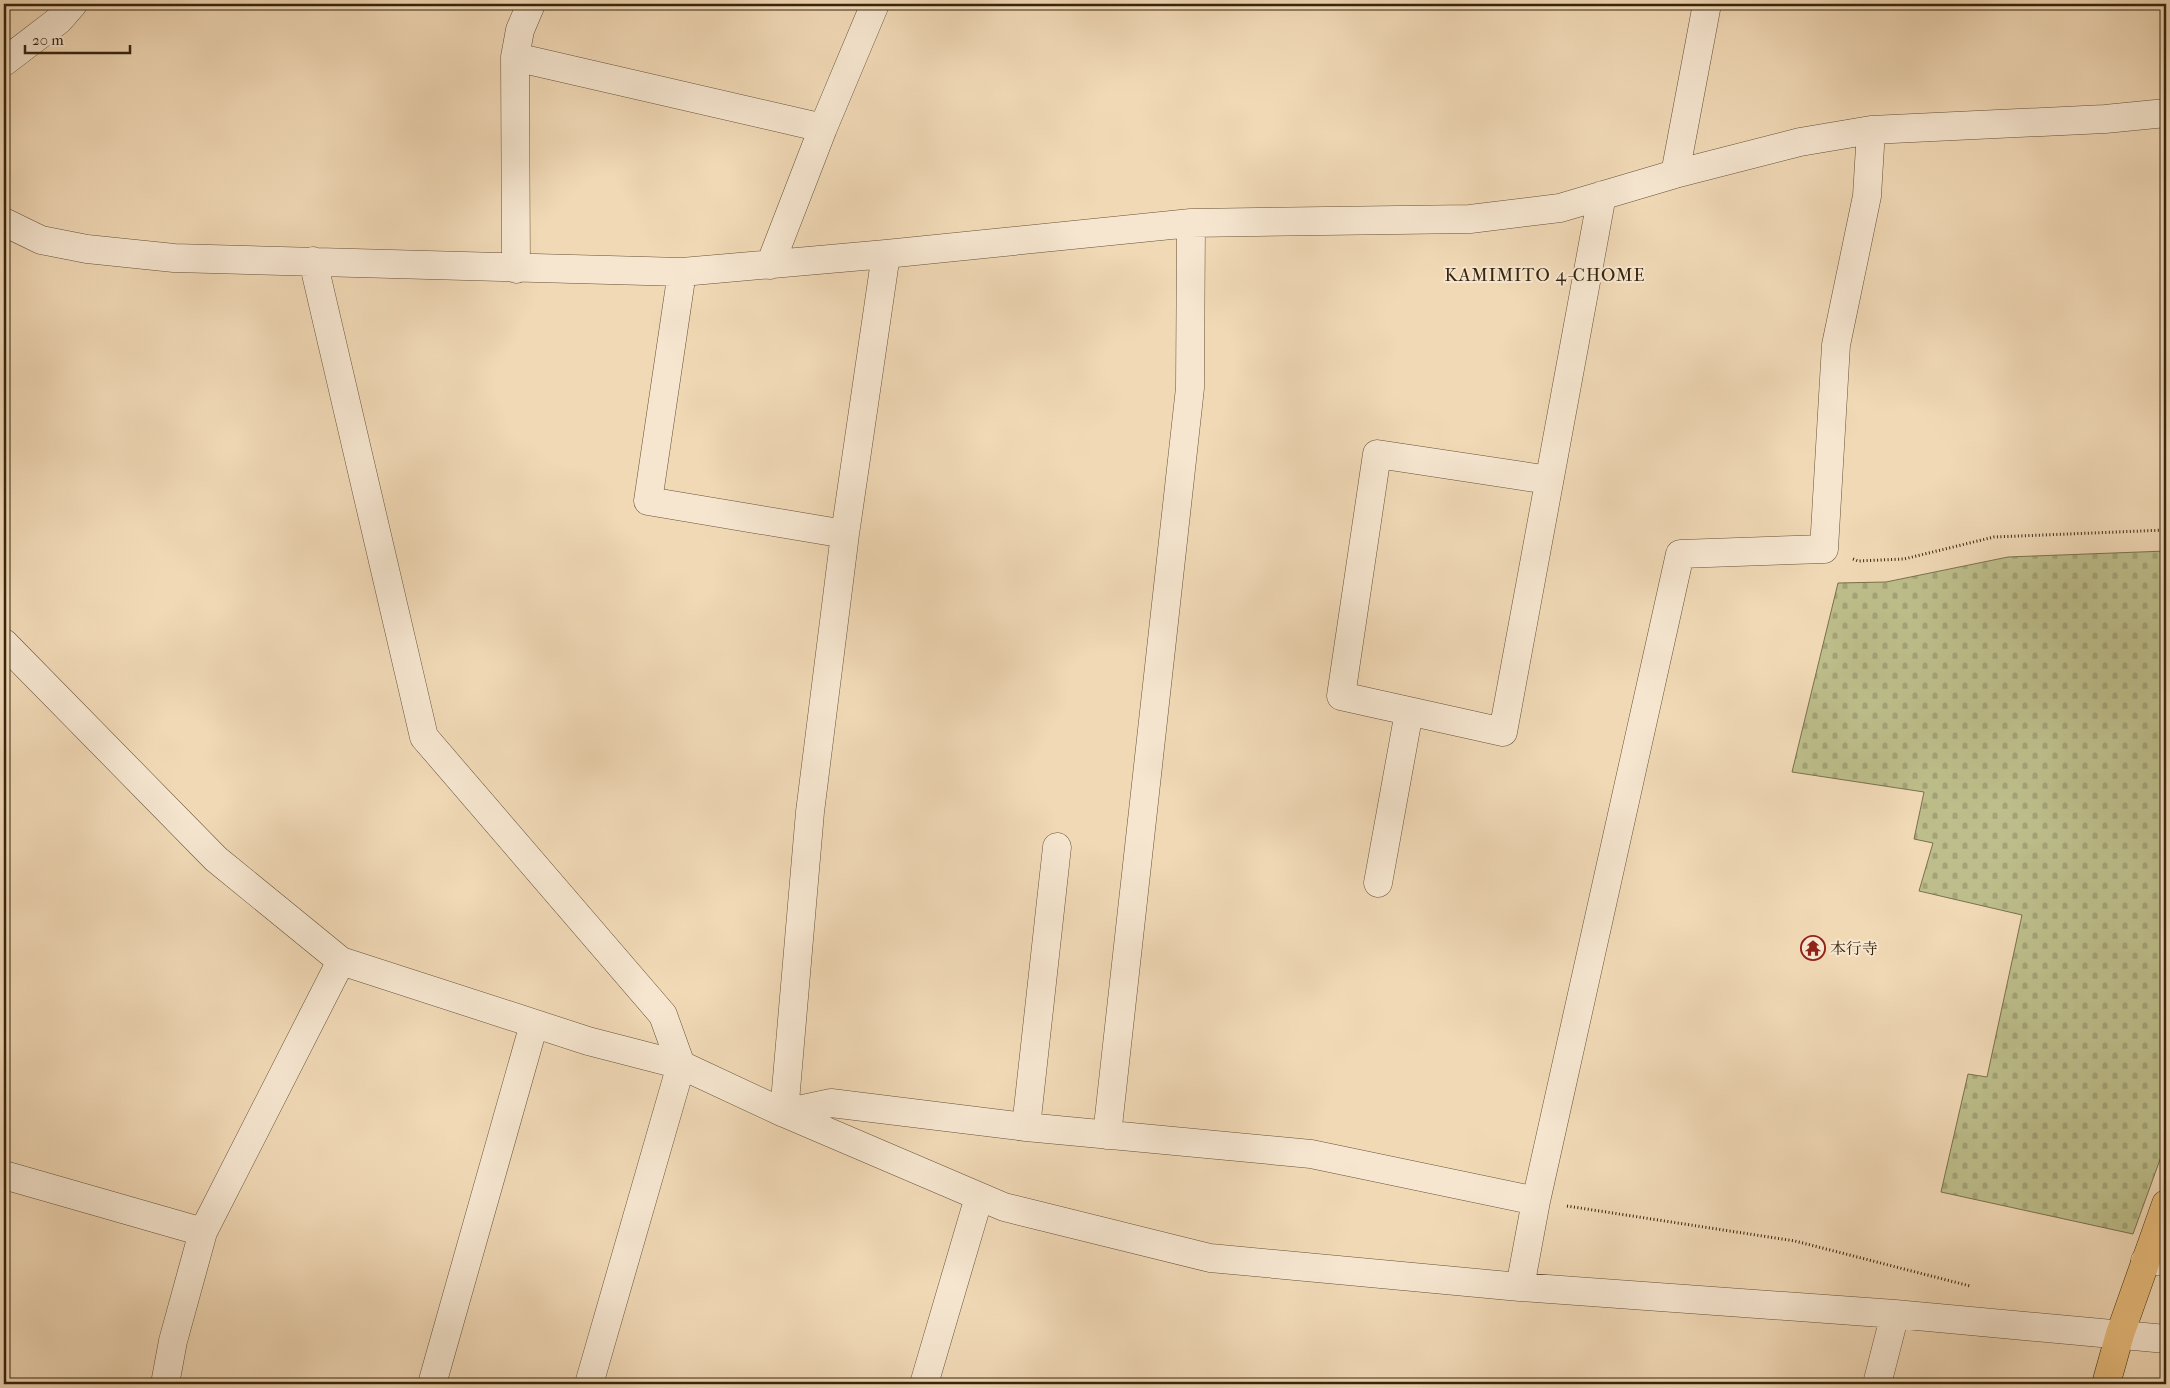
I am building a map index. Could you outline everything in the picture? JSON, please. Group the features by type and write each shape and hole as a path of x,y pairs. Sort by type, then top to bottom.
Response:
{"main road":[{"path":"2106,1384 2120,1334 2156,1261 2166,1204"}],"street":[{"path":"4,62 58,20 73,4"},
{"path":"516,269 515,57 520,30 531,4"},
{"path":"770,264 823,128 875,4"},
{"path":"1675,174 1707,4"},
{"path":"515,57 823,128"},
{"path":"4,222 41,240 87,249 174,258 516,269 682,272 886,254 1191,223 1470,219 1560,208 1675,174 1800,142 1871,130 2105,119 2166,113"},
{"path":"1520,1287 1536,1201 1680,554 1824,548 1836,345 1867,196 1871,130"},
{"path":"1549,480 1377,454 1341,696 1503,732 1602,195"},
{"path":"1107,1135 1190,388 1191,223"},
{"path":"784,1113 810,812 845,534 886,254"},
{"path":"313,261 424,738 662,1015 681,1066 589,1384"},
{"path":"682,272 648,501 845,534"},
{"path":"4,643 216,860 341,961 588,1041 681,1066 784,1113 1004,1207 1210,1258 1520,1287 1895,1314 2166,1339"},
{"path":"1378,883 1409,712"},
{"path":"1026,1127 1056,847"},
{"path":"165,1384 173,1342 203,1232 341,961"},
{"path":"432,1384 534,1024"},
{"path":"784,1113 832,1103 1026,1127 1311,1154 1536,1201"},
{"path":"4,1175 203,1232"},
{"path":"924,1384 979,1197"},
{"path":"1877,1384 1895,1314"}],"path":[{"path":"1824,548 1858,560 1904,559 1994,537 2166,530"},
{"path":"1536,1201 1795,1242 1976,1288"}],"green space":[{"path":"2166,551 2166,1143 2133,1234 1941,1192 1968,1074 1987,1077 2022,915 1919,891 1933,843 1914,839 1924,792 1792,772 1838,583 1886,582 2008,557"}],"place":[{"name":"本行寺","path":"1813,948"}],"district":[{"name":"KAMIMITO 4-CHOME","path":"1545,275"}]}
